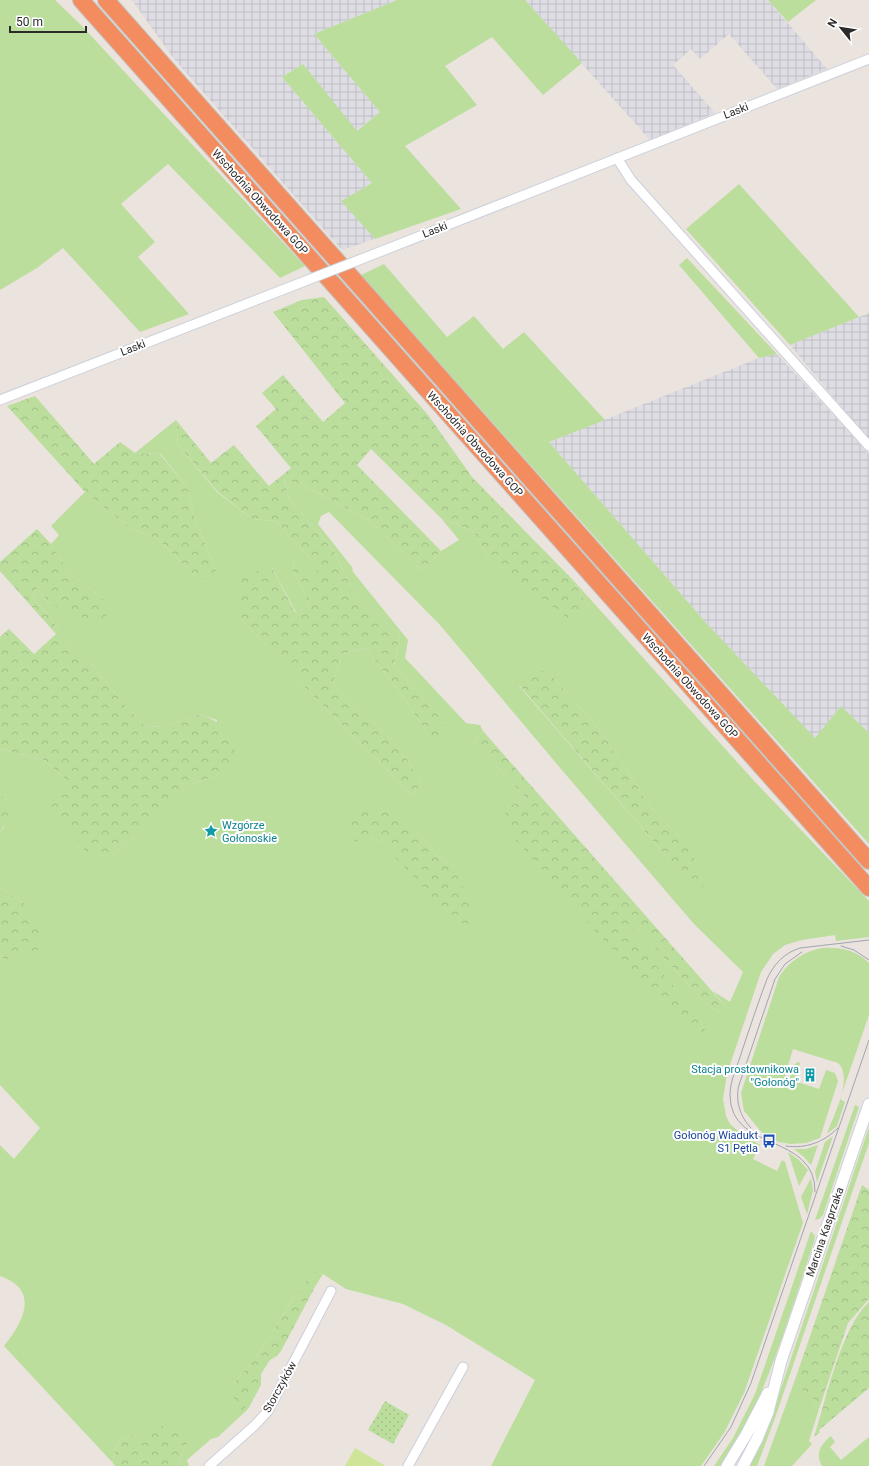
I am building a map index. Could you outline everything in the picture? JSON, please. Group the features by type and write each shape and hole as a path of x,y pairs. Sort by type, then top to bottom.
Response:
{"highway":[{"path":"70,0 92,13"},
{"name":"Wschodnia Obwodowa GOP","path":"81,0 869,888"},
{"name":"Wschodnia Obwodowa GOP","path":"106,0 869,861"},
{"path":"114,0 128,24"}],"street":[{"name":"Laski","path":"0,400 869,59"},
{"path":"617,158 631,180 869,446"},
{"name":"Marcina Kasprzaka","path":"743,1466 757,1439 766,1416 781,1361 869,1104"},
{"name":"Storczyków","path":"209,1466 255,1425 268,1411 331,1291"},
{"name":"Marcina Kasprzaka","path":"727,1466 760,1409 781,1361"},
{"path":"408,1466 463,1367"}],"shaded area":[{"path":"132,0 397,0 314,34 380,112 356,131 303,64 282,77 372,183 342,201 375,239 342,250 174,59"},
{"path":"525,0 768,0 827,69 777,89 729,34 700,59 691,49 673,65 715,113 650,140"},
{"path":"869,313 869,440 790,345"},
{"path":"777,354 869,454 869,733 841,706 815,739 707,624 549,442 759,358"}],"green space":[{"path":"0,0 55,0 81,25 305,266 280,278 168,164 121,204 155,242 138,257 189,314 140,332 63,248 37,268 0,290"},
{"path":"397,0 525,0 582,63 543,95 492,37 445,66 477,105 405,146 461,209 375,239 341,201 372,183 282,77 303,64 357,131 380,112 314,34"},
{"path":"768,0 816,0 788,22"},
{"path":"739,184 859,317 790,345 686,229"},
{"path":"687,258 777,354 759,358 679,265"},
{"path":"384,264 447,337 474,316 503,349 524,332 605,420 549,442 707,624 815,738 841,706 869,733 869,844 361,275"},
{"path":"324,297 428,415 472,477 573,580 589,608 574,623 488,557 473,531 441,518 371,449 357,465 441,551 422,571 369,520 302,485 284,479 289,499 333,549 353,591 400,635 394,666 440,716 445,735 429,736 406,701 366,648 342,654 333,684 397,745 422,782 413,796 316,699 241,619 238,591 243,576 271,566 295,612 309,605 303,589 293,572 294,559 322,580 310,559 276,521 252,519 218,492 178,445 176,420 211,463 234,445 269,486 291,468 256,426 276,409 262,393 283,375 323,422 345,403 273,312 302,300"},
{"path":"35,396 94,464 120,442 135,453 160,454 187,487 196,522 216,570 214,579 198,579 159,540 127,526 85,492 7,406"},
{"path":"176,420 178,445 217,492 252,519 276,521 310,559 323,581 294,560 293,572 303,589 309,605 296,612 271,566 241,619 316,699 413,796 422,782 397,745 333,684 342,654 366,648 406,701 429,736 440,716 394,666 400,635 353,591 333,549 289,499 284,478 302,485 369,520 422,571 441,551 459,540 441,518 473,531 488,557 589,608 573,580 756,783 869,901 869,937 836,941 835,935 802,940 785,945 773,954 761,972 727,1074 723,1099 726,1116 730,1124 743,1135 760,1145 753,1159 777,1171 782,1160 785,1162 803,1223 744,1393 724,1433 701,1466 491,1466 535,1380 446,1325 403,1304 346,1289 323,1274 316,1285 316,1273 302,1285 255,1359 234,1383 234,1411 242,1410 261,1385 248,1409 218,1437 211,1439 187,1460 189,1466 178,1466 180,1457 188,1442 132,1436 118,1441 112,1462 4,1346 22,1317 24,1298 20,1289 12,1282 0,1276 0,1145 14,1159 40,1128 0,1085 0,955 4,959 25,904 0,887 0,831 4,828 7,800 0,795 0,749 44,760 64,778 113,855 137,835 164,802 192,784 218,775 217,720 199,714 163,727 145,726 125,705 93,666 65,639 47,613 33,599 37,588 49,603 103,599 69,572 51,544 59,535 51,526 85,492 127,526 159,540 198,579 216,570 196,522 187,487 161,454 135,453","holes":["329,512 440,625 694,924 743,972 730,1002 713,991 726,1007 719,1012 704,1002 638,929 626,932 691,1006 506,808 526,798 474,742 483,731 480,725 466,723 405,658 408,640 353,572 352,567 318,524 321,516","549,672 602,733 652,809 679,836 702,887 667,857 519,686","417,831 436,855 455,866 453,919 396,856 380,841 371,838"]},
{"path":"37,529 51,544 69,572 103,599 107,619 91,621 49,603 37,588 33,599 47,613 65,639 93,666 125,705 145,726 163,727 199,714 216,721 226,729 232,741 237,759 218,775 192,784 165,802 137,835 113,855 89,856 50,806 64,778 44,760 0,749 0,637 9,629 34,654 56,634 0,571 0,562"},
{"path":"536,670 549,672 602,733 652,809 679,836 707,878 702,888 667,857 519,685 522,678"},
{"path":"483,731 726,1007 719,1012 704,1002 638,929 627,932 691,1006 709,1036 701,1042 594,930 514,838 505,823 506,808 526,798 474,742"},
{"path":"0,795 7,800 8,812 7,821 0,831"},
{"path":"378,810 398,813 417,831 436,855 455,866 471,910 468,926 453,919 380,841 371,838 355,842 347,827 354,813"},
{"path":"0,887 25,904 41,927 40,949 18,960 4,959 0,955"},
{"path":"816,949 847,950 859,955 869,963 869,1015 841,1096 844,1078 838,1063 793,1049 784,1079 789,1080 794,1065 798,1062 800,1063 795,1081 819,1089 826,1070 835,1073 838,1081 820,1138 806,1143 791,1144 779,1142 764,1135 744,1111 741,1093 779,977 788,966 798,958"},
{"path":"840,1099 845,1102 837,1126 827,1134 837,1108"},
{"path":"855,1105 859,1107 823,1215 819,1219 815,1220"},
{"path":"869,1127 869,1143 775,1418 757,1466 748,1466 776,1403"},
{"path":"833,1136 817,1182 815,1172 825,1142"},
{"path":"818,1145 811,1165 794,1149 806,1149"},
{"path":"788,1152 799,1160 808,1170 799,1186"},
{"path":"811,1178 813,1191 807,1214 801,1197"},
{"path":"862,1185 869,1190 869,1299 848,1323 819,1409 814,1405 811,1394 798,1388 797,1374"},
{"path":"811,1231 815,1236 814,1242 764,1386 737,1440 721,1466 714,1466 733,1438 755,1394"},
{"path":"316,1272 316,1285 281,1351 277,1356 270,1360 261,1374 261,1385 242,1411 234,1411 234,1383 255,1359 302,1285"},
{"path":"869,1302 869,1388 819,1430 820,1432 814,1437 842,1346 859,1313"},
{"path":"797,1374 798,1388 811,1394 814,1405 819,1409 809,1441 812,1444 792,1466 764,1466"},
{"path":"385,1401 409,1415 393,1444 368,1430"},
{"path":"161,1425 168,1431 184,1432 188,1442 180,1457 178,1466 115,1466 112,1462 118,1441 132,1436 143,1437 147,1428"},
{"path":"831,1436 835,1442 830,1447 841,1460 869,1437 869,1466 822,1466 819,1457 820,1449 824,1442"},
{"path":"355,1448 384,1465 384,1466 345,1466"}],"tram line":[{"path":"815,1192 812,1173 802,1160 789,1150 757,1135 743,1126 734,1113 730,1095 731,1084 767,979 780,960 784,956 800,948 869,940"},
{"path":"841,946 854,950 869,960"},
{"path":"751,1128 747,1124 739,1108 739,1085 775,979 785,964 802,952"},
{"path":"704,1466 731,1427 751,1383 869,1040"},
{"path":"786,1146 801,1146 821,1141 838,1128"}],"place":[{"name":"Wzgórze Gołonoskie","path":"211,831"},
{"name":"Stacja prostownikowa \"Gołonóg\"","path":"810,1075"},
{"name":"Gołonóg Wiadukt S1 Pętla","path":"769,1141"}]}
